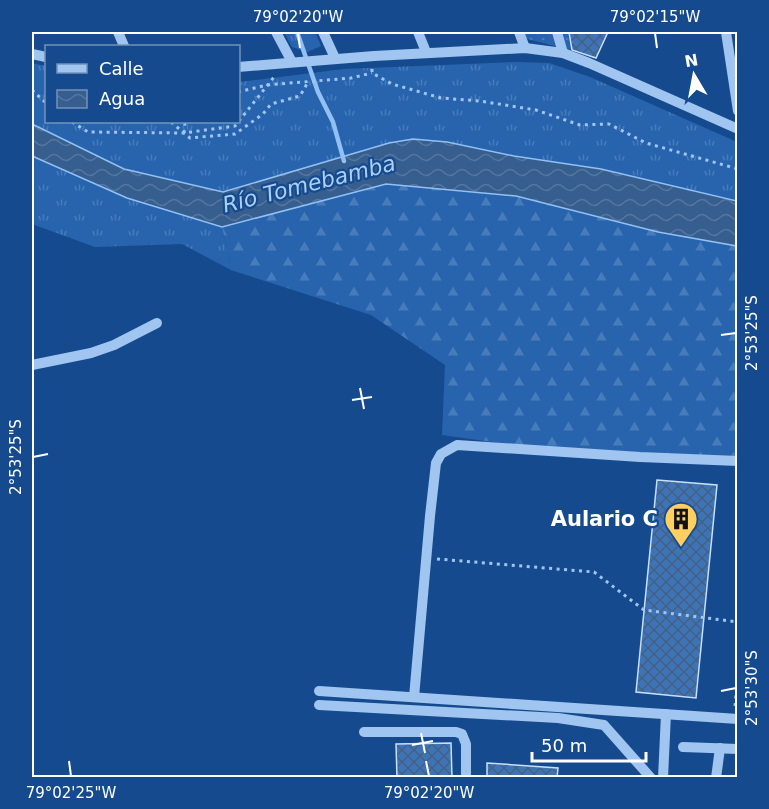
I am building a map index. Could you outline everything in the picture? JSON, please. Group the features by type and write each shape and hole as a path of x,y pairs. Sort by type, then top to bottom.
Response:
{"street":[{"path":"276,32 296,62"},
{"path":"323,32 335,58"},
{"path":"418,32 426,52"},
{"path":"519,32 525,48"},
{"path":"557,32 563,53"},
{"path":"726,32 738,111"},
{"path":"240,68 335,58 525,48 563,53 738,129"},
{"path":"32,365 91,353 114,345 157,323"},
{"path":"414,697 436,463 441,454 457,445 738,461"},
{"path":"319,691 736,718"},
{"path":"319,705 558,718 604,725 651,777"},
{"path":"663,777 666,714"},
{"path":"364,732 456,732 462,734 466,744 466,777"},
{"path":"683,747 738,749"},
{"path":"716,777 720,748"}],"path":[{"path":"372,73 375,56"},
{"path":"240,120 267,85 296,62"},
{"path":"240,92 267,85 351,78 372,73 392,84 441,98 480,100 536,110 579,124 609,124 646,143 738,169"},
{"path":"172,123 190,138 235,134 263,114 271,104 300,96 308,82"},
{"path":"32,90 45,102"},
{"path":"74,123 88,132 184,133 235,126 237,123"},
{"path":"184,133 185,123"},
{"path":"427,558 594,572 644,610 738,622"},
{"path":"736,718 738,672"}],"green space":[{"path":"284,32 315,32 321,46 307,52 292,47"},
{"path":"520,32 569,32 572,50 523,38"},
{"path":"516,62 549,63 590,77 737,142 737,201 601,169 514,156 447,142 273,178 223,192 124,169 32,124 32,63 45,66 45,123 240,123 240,82 344,69"},
{"path":"32,156 127,198 222,227 231,270 182,244 95,247 32,224"},
{"path":"386,184 516,196 658,232 737,246 737,458 541,449 442,435 445,365 371,315 231,270 222,227"}],"water":[{"name":"Río Tomebamba","path":"32,124 124,169 223,192 389,143 413,139 447,142 514,156 601,169 737,201 737,246 658,232 516,196 386,184 222,227 127,198 32,156"}],"building":[{"path":"569,32 608,32 596,58 572,50"},
{"name":"Aulario C","path":"657,480 717,485 696,698 636,692"},
{"path":"451,743 452,778 397,778 396,744"},
{"path":"487,763 558,768 557,778 487,778"}],"waterway":[{"name":"Río Tomebamba","path":"297,32 318,92 333,122 344,161"}],"place":[{"name":"Aulario C","path":"681,548"}]}
